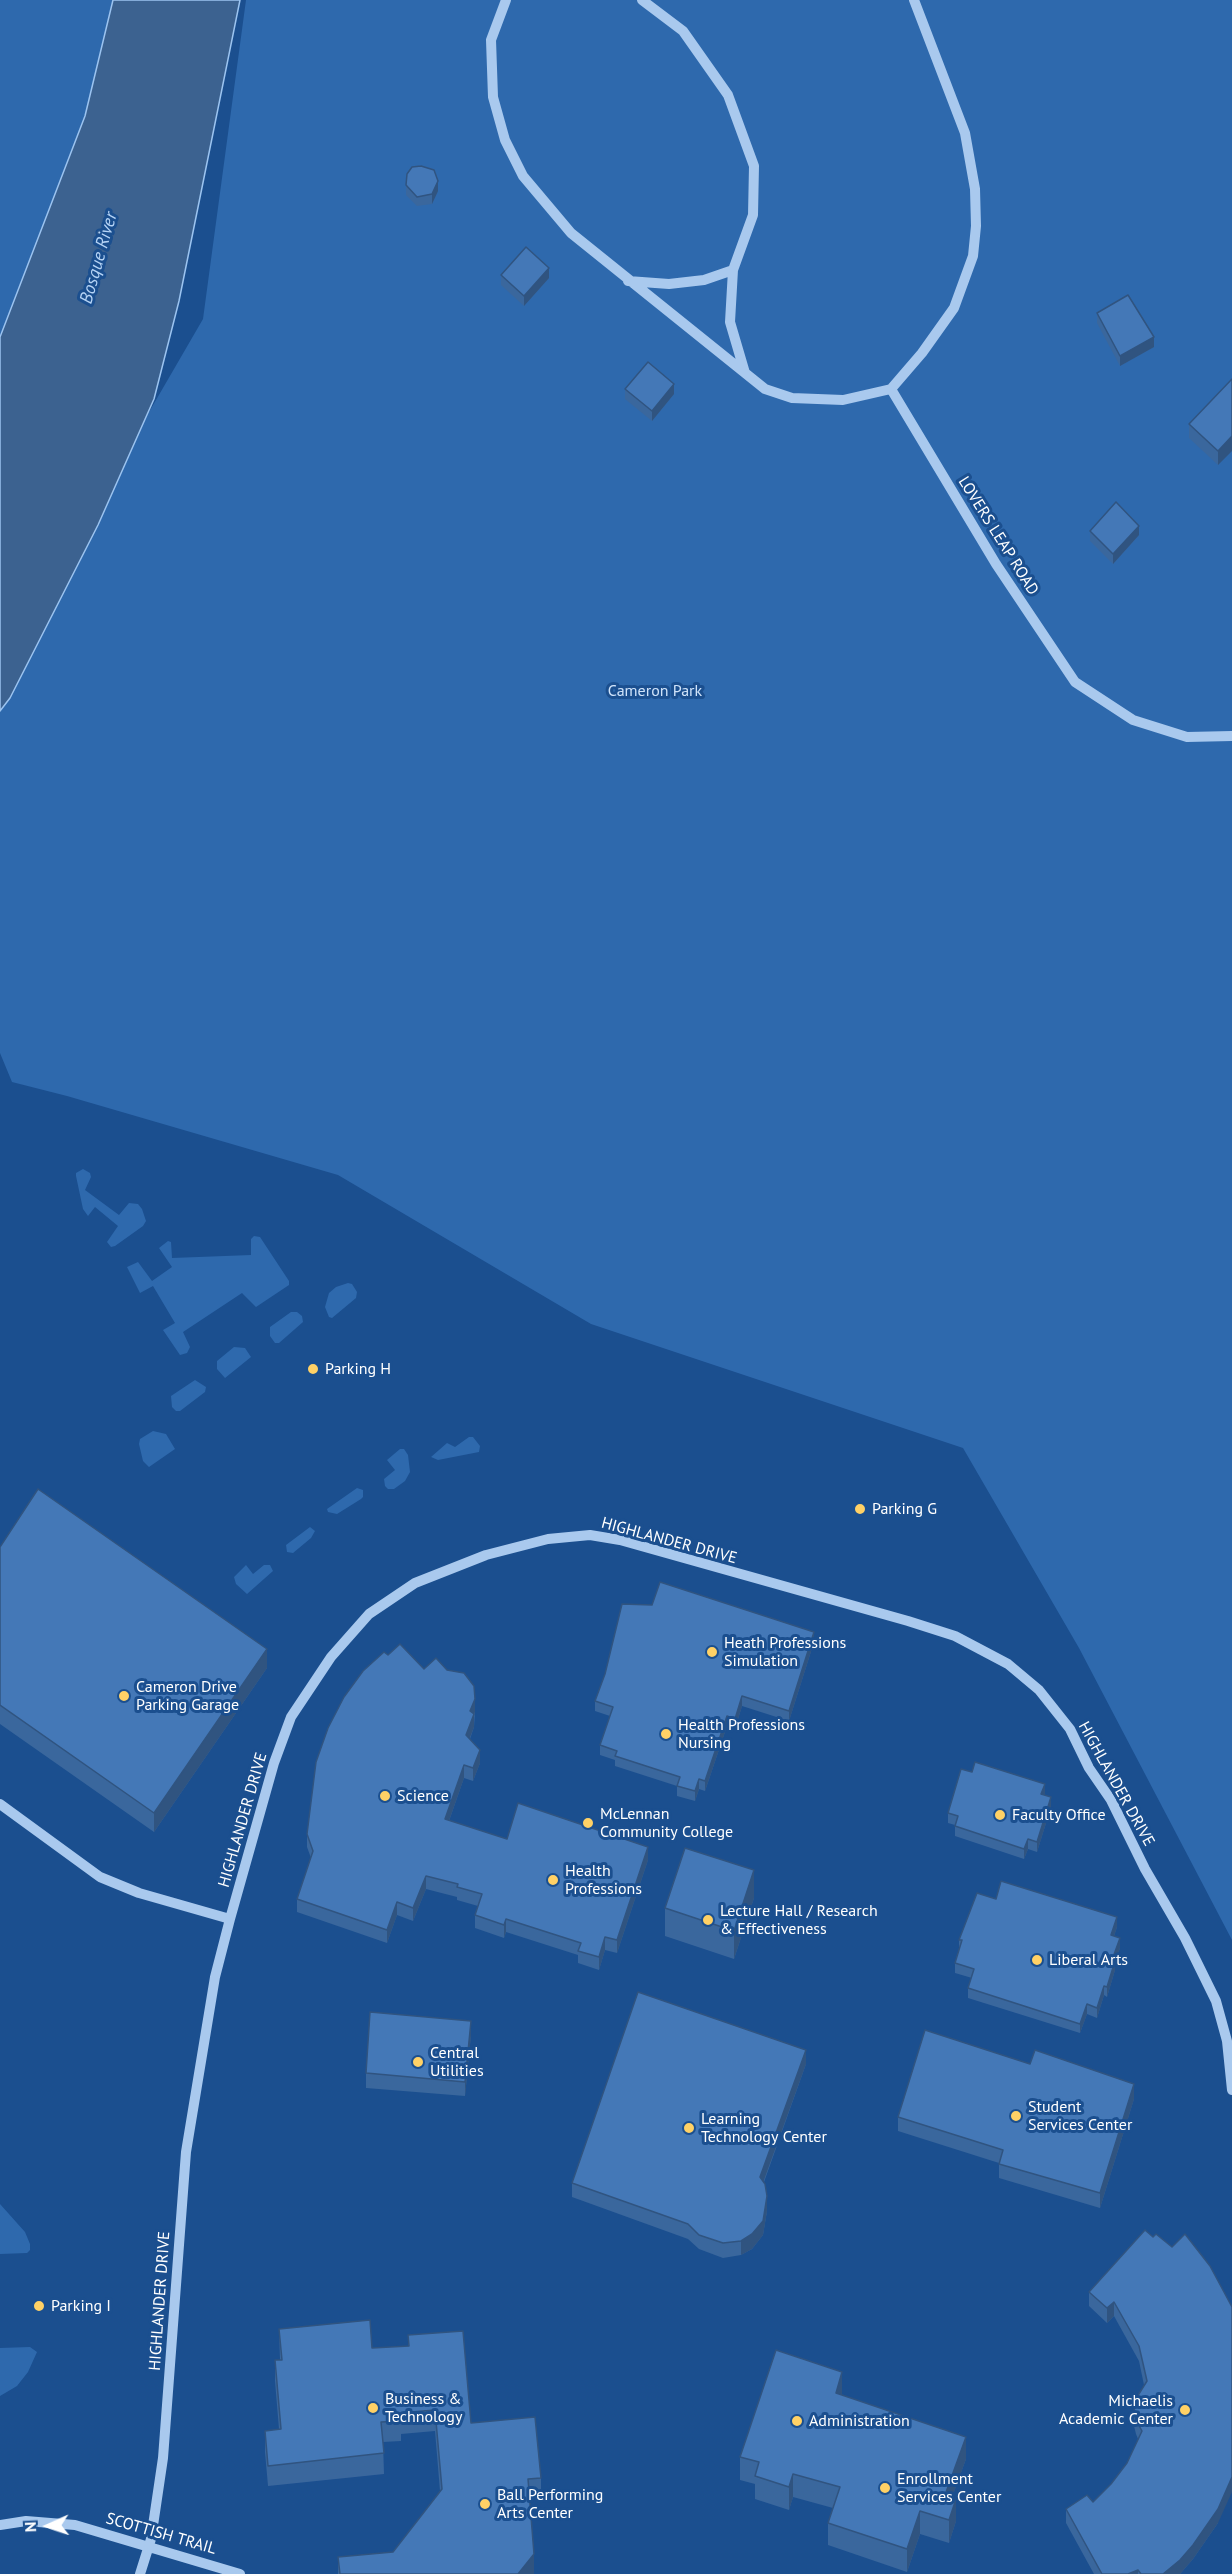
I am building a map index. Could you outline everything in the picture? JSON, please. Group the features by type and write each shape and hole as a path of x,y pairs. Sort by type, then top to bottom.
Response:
{"street":[{"path":"506,0 491,40 493,97 505,140 524,176 571,233 628,281 765,388 792,398 843,400 891,388 922,353 954,308 973,256 976,226 975,189 965,133 914,0"},
{"path":"642,0 682,31 728,95 754,166 753,215 733,270 730,322 745,373"},
{"path":"628,281 669,284 704,279 733,270"},
{"name":"LOVERS LEAP ROAD","path":"891,388 996,564 1075,682 1133,720 1187,737 1232,736"},
{"name":"HIGHLANDER DRIVE","path":"140,2574 149,2545 163,2458 186,2152 213,1988 230,1919 274,1763 291,1717 331,1657 369,1614 415,1583 486,1555 548,1539 590,1535 908,1621 955,1636 1008,1664 1039,1690 1070,1729 1089,1768 1111,1800 1145,1869 1185,1938 1210,1990 1227,2041 1232,2090"},
{"path":"0,1804 100,1877 139,1893 230,1919"},
{"name":"SCOTTISH TRAIL","path":"0,2524 26,2521 75,2524 240,2574"}],"green space":[{"path":"0,0 113,0 85,116 0,337"},
{"name":"Cameron Park","path":"246,0 1232,0 1232,1940 1079,1648 963,1448 591,1324 338,1175 12,1082 0,1053 0,669 203,319"},
{"path":"83,1169 90,1173 91,1177 85,1190 119,1215 129,1203 138,1204 142,1209 146,1221 143,1226 115,1246 111,1247 107,1242 118,1226 95,1207 88,1216 83,1209 76,1173"},
{"path":"254,1236 260,1237 289,1281 289,1285 256,1307 242,1293 183,1332 190,1347 187,1353 180,1355 163,1330 175,1323 153,1286 140,1293 127,1267 138,1262 152,1281 172,1267 159,1248 168,1241 171,1242 172,1258 251,1255 251,1239"},
{"path":"352,1284 357,1292 356,1298 332,1318 329,1317 325,1307 329,1293 336,1287"},
{"path":"291,1312 297,1312 302,1316 303,1322 279,1343 275,1343 270,1336 270,1327"},
{"path":"234,1347 245,1348 251,1357 225,1378 217,1369 217,1361"},
{"path":"195,1380 206,1387 205,1392 180,1411 176,1411 172,1407 171,1396"},
{"path":"153,1431 166,1434 175,1449 149,1467 143,1461 139,1444 140,1439"},
{"path":"469,1437 473,1437 480,1446 479,1452 438,1460 431,1457 447,1443 455,1447"},
{"path":"400,1449 404,1449 408,1455 410,1472 405,1481 394,1489 388,1489 384,1479 395,1470 387,1460"},
{"path":"357,1488 363,1490 361,1499 337,1514 328,1512 327,1509"},
{"path":"310,1527 315,1531 311,1538 293,1553 287,1552 286,1545"},
{"path":"246,1565 253,1574 264,1565 270,1565 273,1571 247,1594 236,1584 234,1577"},
{"path":"0,2204 25,2232 30,2244 30,2250 27,2253 0,2254"},
{"path":"30,2347 37,2352 28,2372 17,2386 0,2396 0,2348"}],"water":[{"name":"Bosque River","path":"113,0 240,0 179,301 154,399 98,525 10,698 0,711 0,337 85,116"}],"building":[{"path":"421,166 434,170 438,181 432,194 417,197 406,185 407,174 412,167"},
{"path":"526,247 549,268 524,296 501,275"},
{"path":"1128,295 1154,337 1120,356 1097,313"},
{"path":"648,362 674,384 652,411 625,389"},
{"path":"1232,379 1232,436 1218,451 1189,424"},
{"path":"1116,502 1139,526 1113,554 1090,531"},
{"name":"Cameron Drive Parking Garage","path":"38,1489 267,1649 154,1813 0,1705 0,1547"},
{"path":"660,1582 814,1632 789,1711 742,1696 735,1719 727,1716 705,1781 699,1779 695,1791 677,1786 680,1777 615,1756 617,1751 600,1745 613,1707 595,1701 605,1674 622,1604 652,1605"},
{"name":"Science","path":"400,1644 424,1669 436,1658 447,1670 464,1673 474,1686 475,1699 470,1711 474,1714 466,1735 480,1750 473,1768 464,1765 445,1819 507,1839 518,1803 648,1847 617,1940 605,1937 599,1957 578,1951 581,1943 506,1919 504,1925 475,1915 482,1894 457,1887 458,1884 426,1876 413,1908 397,1902 387,1930 297,1899 313,1851 307,1834 316,1762 328,1728 344,1697 363,1671 384,1652 388,1655"},
{"name":"Faculty Office","path":"975,1762 1045,1784 1041,1794 1051,1797 1037,1842 1028,1839 1024,1849 955,1826 958,1816 948,1813 961,1769 972,1772"},
{"path":"685,1848 754,1870 734,1931 665,1908"},
{"name":"Liberal Arts","path":"1001,1881 1117,1917 1111,1935 1120,1938 1112,1960 1115,1961 1107,1987 1104,1986 1097,2008 1087,2004 1080,2024 968,1988 974,1969 955,1963 962,1940 959,1940 977,1893 996,1899"},
{"name":"Learning Technology Center","path":"638,1992 806,2050 760,2177 765,2184 767,2196 763,2221 752,2234 741,2241 723,2243 699,2235 688,2224 572,2183"},
{"name":"Central Utilities","path":"370,2012 471,2021 465,2082 366,2073"},
{"name":"Student Services Center","path":"925,2030 1030,2064 1035,2050 1134,2084 1100,2193 999,2164 1003,2150 898,2117"},
{"name":"Michaelis Academic Center","path":"1145,2230 1153,2237 1156,2234 1172,2247 1185,2234 1210,2266 1232,2307 1232,2477 1218,2509 1193,2545 1163,2574 1141,2574 1138,2570 1128,2574 1102,2574 1066,2509 1087,2495 1093,2502 1127,2463 1142,2431 1134,2411 1137,2397 1147,2381 1139,2346 1114,2302 1107,2308 1089,2292"},
{"path":"370,2320 372,2348 409,2346 408,2335 463,2331 471,2423 535,2417 541,2478 528,2479 534,2554 518,2574 340,2574 338,2557 393,2552 442,2489 435,2410 400,2413 401,2421 381,2422 384,2453 268,2466 265,2431 281,2429 275,2360 282,2360 279,2329"},
{"path":"776,2350 842,2372 836,2393 966,2437 945,2495 956,2499 949,2520 920,2511 907,2549 828,2523 840,2487 793,2474 789,2487 755,2476 759,2462 740,2457"}],"place":[{"name":"Parking H","path":"313,1369"},
{"name":"Parking G","path":"860,1509"},
{"name":"Heath Professions Simulation","path":"712,1652"},
{"name":"Cameron Drive Parking Garage","path":"124,1696"},
{"name":"Health Professions Nursing","path":"666,1734"},
{"name":"Science","path":"385,1796"},
{"name":"Faculty Office","path":"1000,1815"},
{"name":"McLennan Community College","path":"588,1823"},
{"name":"Health Professions","path":"553,1880"},
{"name":"Lecture Hall / Research & Effectiveness","path":"708,1920"},
{"name":"Liberal Arts","path":"1037,1960"},
{"name":"Central Utilities","path":"418,2062"},
{"name":"Student Services Center","path":"1016,2116"},
{"name":"Learning Technology Center","path":"689,2128"},
{"name":"Parking I","path":"39,2306"},
{"name":"Business & Technology","path":"373,2408"},
{"name":"Michaelis Academic Center","path":"1185,2410"},
{"name":"Administration","path":"797,2421"},
{"name":"Enrollment Services Center","path":"885,2488"},
{"name":"Ball Performing Arts Center","path":"485,2504"}]}
